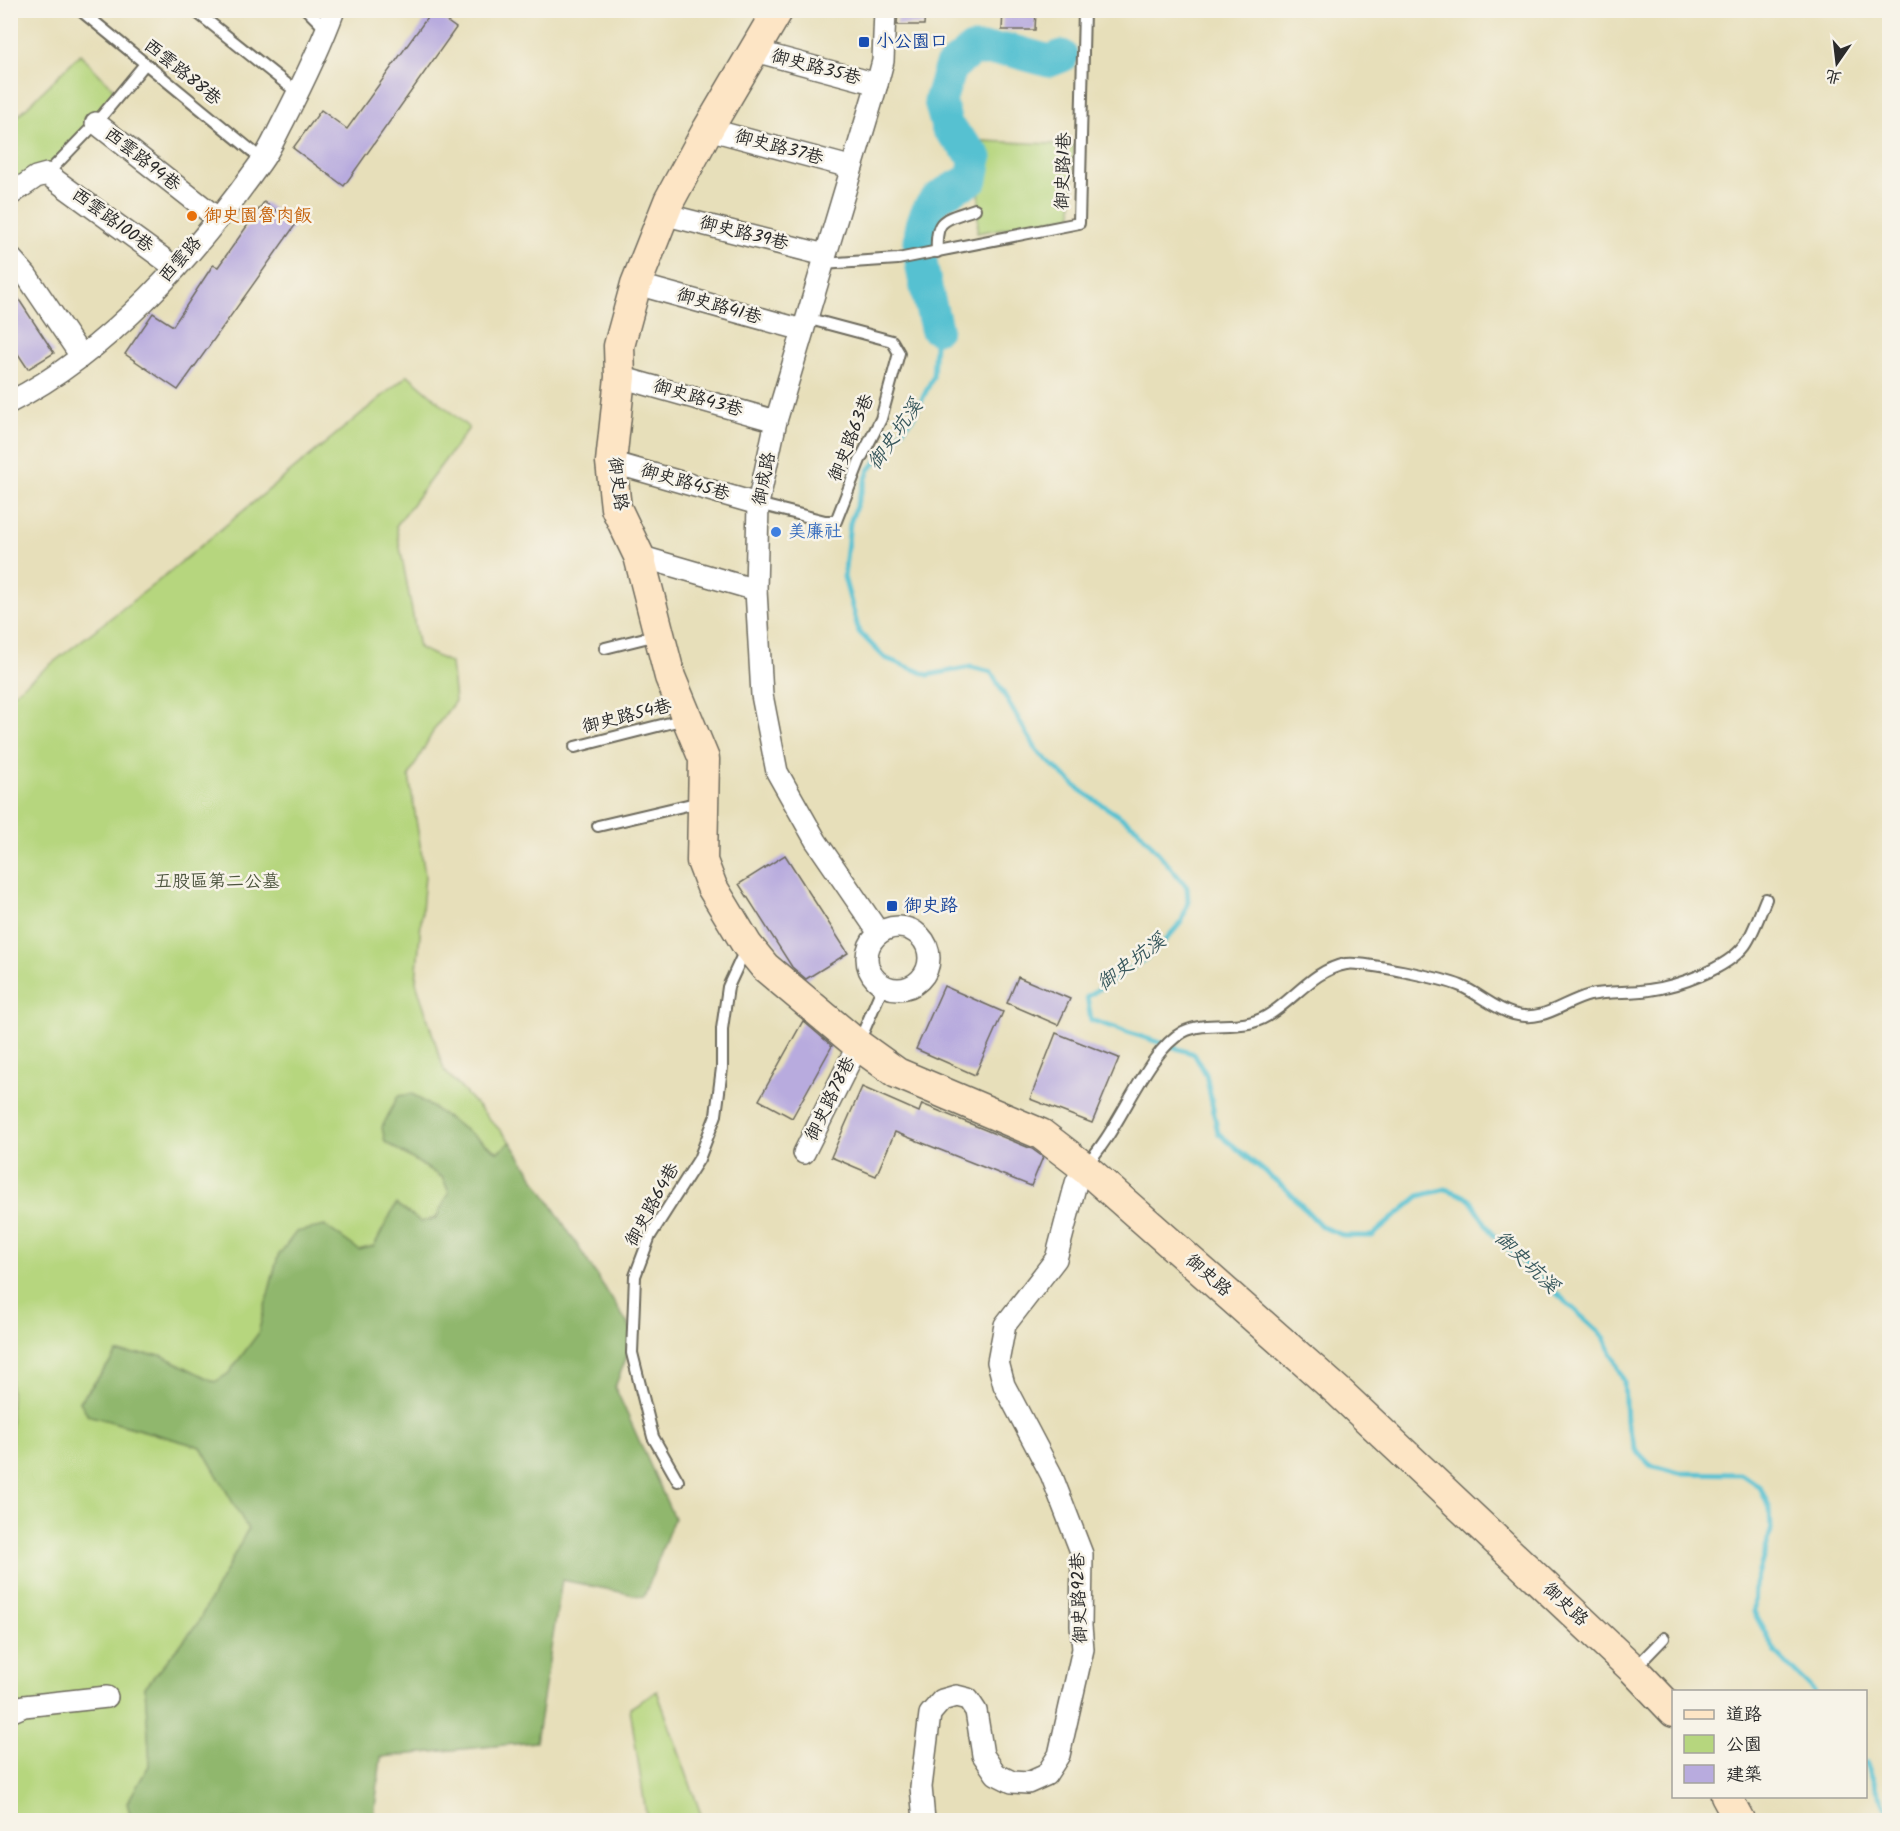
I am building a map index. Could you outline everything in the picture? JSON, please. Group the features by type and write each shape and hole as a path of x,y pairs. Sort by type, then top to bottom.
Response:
{"street":[{"name":"御史路","path":"778,10 708,129 663,214 636,284 620,346 620,377 611,462 616,508 639,556 670,677 704,759 702,861 712,887 747,945 765,967 858,1045 897,1073 1041,1134 1084,1167 1340,1393 1633,1669 1672,1710"},
{"name":"御成路","path":"879,933 816,841 777,772 762,695 756,590 758,504 776,421 850,167 877,84 883,61 885,10"},
{"name":"西雲路","path":"10,402 110,335 176,268 263,160 298,93 331,20"},
{"name":"御史路35巷","path":"755,51 877,84"},
{"name":"西雲路94巷","path":"96,123 217,218"},
{"name":"御史路37巷","path":"708,129 850,167"},
{"path":"10,195 36,177 47,174"},
{"name":"西雲路100巷","path":"47,174 176,268"},
{"name":"御史路39巷","path":"663,214 823,259"},
{"path":"10,257 26,275 81,356"},
{"name":"御史路41巷","path":"636,284 804,324"},
{"name":"御史路43巷","path":"620,377 776,421"},
{"name":"御史路45巷","path":"611,462 758,504"},
{"path":"639,556 756,590"},
{"path":"895,927 913,930 926,943 929,952 927,970 916,984 899,989 883,986 870,973 867,965 868,948 879,933 895,927"},
{"name":"御史路78巷","path":"804,1153 858,1045"},
{"name":"御史路92巷","path":"924,1821 921,1787 930,1714 942,1700 956,1695 968,1699 976,1711 984,1755 996,1774 1012,1782 1028,1783 1046,1775 1059,1755 1083,1649 1082,1554 1051,1474 1004,1384 998,1362 1005,1325 1056,1259 1076,1183 1084,1167"},
{"path":"10,1712 24,1706 107,1697"},
{"path":"1727,1798 1740,1821"}],"lane":[{"name":"西雲路88巷","path":"80,10 263,160"},
{"path":"194,10 298,93"},
{"path":"307,10 331,20"},
{"name":"御史路1巷","path":"937,252 1079,223 1084,10"},
{"path":"47,174 96,123 145,64"},
{"path":"823,259 898,259 937,252 936,232 943,221 975,209"},
{"name":"御史路63巷","path":"758,504 825,521 836,520 860,460 881,419 899,353 892,341 804,324"},
{"path":"605,648 659,635"},
{"name":"御史路54巷","path":"575,747 687,719"},
{"path":"598,826 703,801"},
{"path":"1084,1167 1100,1152 1156,1057 1183,1032 1211,1026 1240,1026 1266,1017 1323,972 1347,963 1393,970 1459,985 1511,1014 1533,1017 1549,1014 1590,995 1650,990 1706,975 1745,945 1766,899"},
{"name":"御史路64巷","path":"678,1481 653,1437 632,1353 635,1276 650,1236 699,1159 716,1114 722,1068 722,1029 728,987 747,945"},
{"path":"858,1045 883,986"},
{"path":"1633,1669 1664,1638"}],"green space":[{"path":"80,54 118,94 46,170 11,192 11,123"},
{"path":"983,141 1074,145 1072,216 977,233"},
{"name":"五股區第二公墓","path":"408,375 469,428 396,526 419,648 451,663 455,701 435,728 409,776 425,875 416,982 444,1070 511,1142 498,1152 413,1094 385,1142 443,1178 449,1193 436,1218 421,1222 396,1204 374,1246 359,1250 325,1226 278,1256 258,1334 228,1374 215,1383 161,1355 117,1353 80,1401 89,1415 201,1447 248,1529 196,1626 145,1687 150,1764 127,1803 132,1820 11,1820 11,695 157,582"},
{"path":"412,1094 498,1152 511,1142 635,1335 615,1387 674,1518 644,1597 562,1580 536,1742 381,1757 374,1817 381,1820 132,1820 127,1803 150,1764 145,1687 196,1626 248,1529 201,1447 88,1415 80,1402 117,1353 161,1355 215,1382 228,1374 258,1334 278,1256 296,1232 325,1226 359,1250 374,1246 396,1204 421,1222 436,1218 449,1193 443,1178 385,1142 382,1127 398,1096"},
{"path":"657,1691 703,1820 647,1820 630,1708"}],"building":[{"path":"898,10 925,10 924,25 897,25"},
{"path":"1003,10 1036,10 1035,30 1002,30"},
{"path":"432,11 456,28 344,186 293,148 321,110 347,129"},
{"path":"264,202 296,224 178,390 125,354 153,313 173,326 213,265 218,267"},
{"path":"10,286 54,353 28,369 10,342"},
{"path":"785,855 848,953 806,979 792,967 739,884"},
{"path":"1018,977 1070,999 1058,1025 1007,1003"},
{"path":"944,986 1003,1012 975,1075 916,1049"},
{"path":"803,1021 832,1046 792,1118 759,1100"},
{"path":"1056,1033 1119,1058 1092,1123 1030,1099"},
{"path":"862,1087 919,1112 922,1104 1032,1149 1043,1157 1031,1186 895,1132 876,1176 831,1157"}],"waterway":[{"name":"御史坑溪","path":"936,328 921,262 921,228 926,213 936,200 972,179 976,158 947,127 940,101 950,68 972,50 1009,50 1049,61 1062,56"},
{"name":"御史坑溪","path":"936,328 933,377 914,416 869,470 850,523 844,577 859,632 885,658 928,675 971,667 991,672 1037,751 1080,790 1137,828 1187,887 1188,902 1182,921 1164,942 1145,959 1087,997 1091,1020 1194,1054 1206,1074 1218,1133 1287,1190 1322,1227 1345,1236 1372,1236 1419,1196 1446,1189 1469,1198 1493,1235 1604,1337 1624,1381 1626,1422 1636,1450 1650,1465 1679,1473 1741,1474 1760,1487 1770,1509 1771,1531 1755,1585 1754,1612 1776,1653 1813,1690"},
{"name":"御史坑溪","path":"1867,1765 1890,1818"}],"place":[{"name":"小公園口","path":"864,42"},
{"name":"御史園魯肉飯","path":"192,216"},
{"name":"美廉社","path":"776,532"},
{"name":"御史路","path":"892,906"}]}
